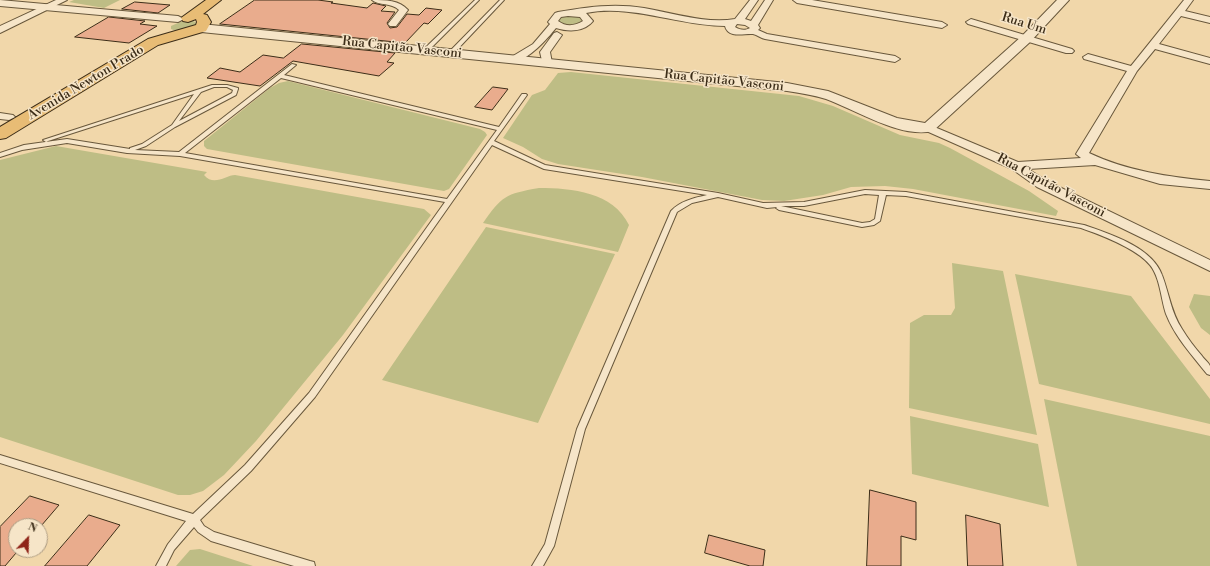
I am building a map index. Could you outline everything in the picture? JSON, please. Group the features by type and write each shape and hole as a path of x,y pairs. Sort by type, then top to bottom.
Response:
{"main road":[{"path":"168,31 183,18 215,0"},
{"path":"168,31 201,23 208,11 227,0"},
{"path":"183,18 201,23"},
{"name":"Avenida Newton Prado","path":"3,119 168,31"},
{"name":"Avenida Newton Prado","path":"0,134 153,42 168,31"}],"street":[{"path":"0,30 63,0"},
{"path":"376,0 394,2 401,5 404,10 393,24"},
{"path":"512,59 536,46 552,34 567,28 582,26 586,24 587,19 599,14 613,13 700,28 735,25 754,0"},
{"path":"753,28 769,0"},
{"path":"797,0 942,25"},
{"path":"928,128 1026,39 1063,0"},
{"path":"1082,154 1133,70 1154,46 1189,0"},
{"path":"0,3 183,18"},
{"path":"547,63 544,56 555,24 553,19 558,15 598,8 620,8 695,22 753,28 765,36 895,59"},
{"path":"1180,12 1210,20"},
{"path":"573,13 583,15 587,19"},
{"name":"Rua Um","path":"971,22 1069,52"},
{"name":"Rua Capitão Vasconi","path":"201,23 451,53 787,87 834,97 895,123 913,128 928,128 1013,164 1042,184 1210,266"},
{"path":"555,24 567,28"},
{"path":"536,46 546,48"},
{"path":"1154,46 1210,61"},
{"path":"1088,57 1133,70"},
{"path":"1013,164 1082,154 1096,161 1160,180 1210,185"},
{"path":"1013,164 1096,161"}],"lane":[{"path":"426,50 477,0"},
{"path":"451,53 502,0"},
{"path":"180,154 294,65"},
{"path":"280,76 500,129"},
{"path":"0,155 214,86 227,86 236,89 236,92 173,126 149,142 127,150"},
{"path":"173,126 199,91"},
{"path":"162,566 171,547 194,519 248,468 312,395 524,95"},
{"path":"21,148 67,141 127,150 180,154 450,201"},
{"path":"491,142 544,167 718,195 862,225 872,224 878,220 883,192"},
{"path":"763,205 804,204 858,193 883,192 906,194 1076,225 1106,234 1120,241 1154,265 1170,316 1184,339 1210,372"},
{"path":"538,566 549,546 581,429 672,215 683,204 699,198 718,195"},
{"path":"0,458 194,519 201,529 211,536 310,566"}],"shaded area":[{"path":"74,0 120,0 104,8 69,2"},
{"path":"565,16 579,17 582,21 570,25 558,21 560,18"},
{"path":"191,20 197,23 196,26 176,31 171,29 171,26 180,22"},
{"path":"571,72 799,96 833,106 900,135 939,143 1029,191 1058,211 1056,216 913,189 885,186 851,187 823,195 784,201 762,200 642,177 558,164 542,159 523,147 503,138 532,95 545,90 558,73"},
{"path":"288,81 480,129 487,135 449,189 444,191 207,149 204,146 204,141 270,88 279,83"},
{"path":"56,146 207,172 204,175 212,180 220,180 231,175 235,175 424,209 431,215 343,335 256,441 224,475 203,491 190,495 178,495 0,437 0,160"},
{"path":"539,188 578,191 590,194 613,205 622,214 629,225 618,252 483,223 495,207 505,198 519,192"},
{"path":"486,227 615,254 538,423 382,380"},
{"path":"952,263 1003,271 1037,435 909,408 910,323 924,315 951,315 955,308"},
{"path":"1015,274 1131,296 1210,399 1210,424 1039,384"},
{"path":"1194,294 1210,296 1210,335 1201,328 1189,307"},
{"path":"1044,399 1210,436 1210,566 1077,566"},
{"path":"910,416 1038,444 1049,507 912,474"},
{"path":"200,549 253,566 176,566 190,550"}],"building":[{"path":"255,0 318,0 367,8 373,3 386,6 381,11 395,12 387,23 390,28 397,27 407,14 419,15 426,8 442,10 428,24 424,23 405,43 220,24"},
{"path":"135,2 170,5 158,13 122,9"},
{"path":"109,17 145,21 140,24 157,26 129,43 75,37"},
{"path":"302,44 395,53 387,62 394,63 379,76 293,61 260,86 207,78 220,68 240,72 263,55 283,58"},
{"path":"493,87 508,89 492,110 475,107"},
{"path":"870,490 916,502 916,540 901,536 901,566 867,566"},
{"path":"30,496 59,505 48,518 9,518"},
{"path":"89,515 120,525 87,566 45,566"},
{"path":"966,515 1000,524 1003,566 968,566"},
{"path":"8,519 8,558 12,558 5,566 0,566 0,527"},
{"path":"709,535 765,550 763,566 750,566 705,553"}]}
